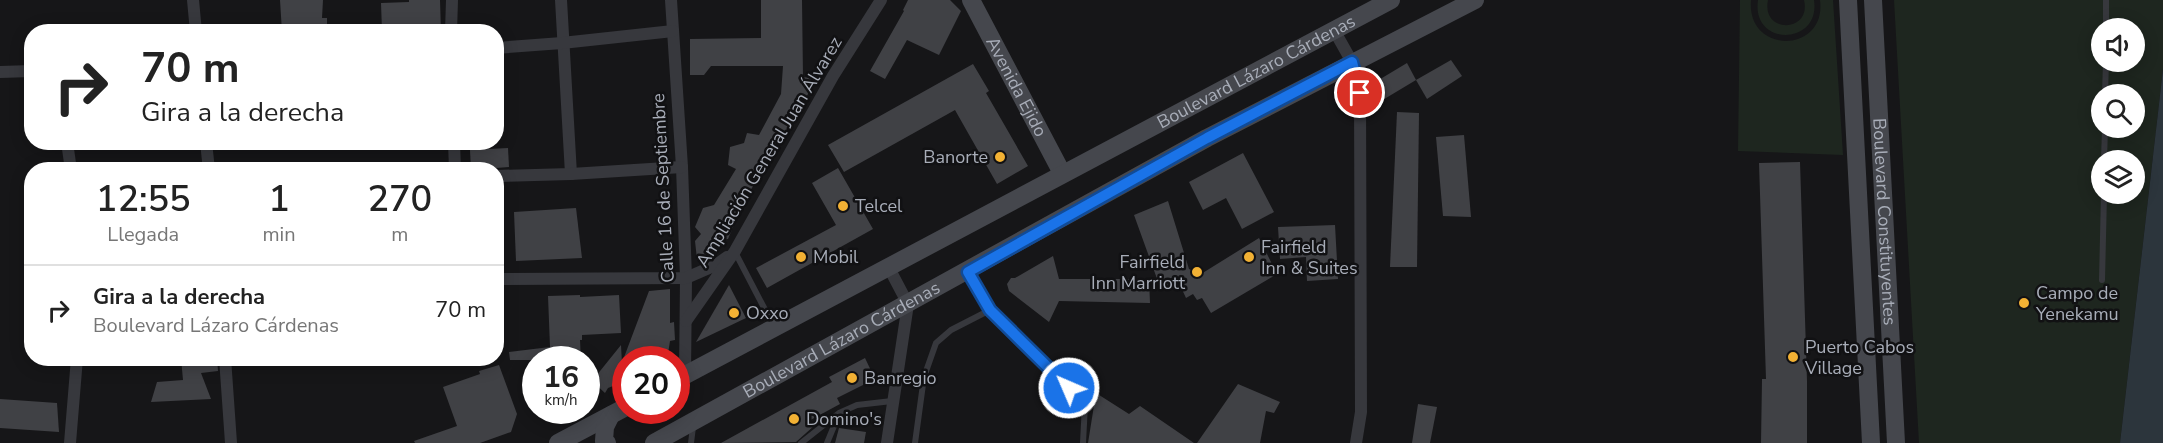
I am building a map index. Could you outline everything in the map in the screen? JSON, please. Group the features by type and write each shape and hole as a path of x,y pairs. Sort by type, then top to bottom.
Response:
{"main road":[{"name":"Avenida Ejido","path":"971,0 1062,173"},
{"name":"Boulevard Lázaro Cárdenas","path":"690,372 1391,0"},
{"name":"Boulevard Lázaro Cárdenas","path":"654,443 968,272 1207,138 1474,0"},
{"name":"Boulevard Constituyentes","path":"1848,0 1871,443"},
{"name":"Boulevard Constituyentes","path":"1873,0 1896,443"},
{"path":"558,443 612,414"},
{"path":"607,443 604,441 603,433 612,420"}],"street":[{"path":"193,0 195,24"},
{"path":"451,24 452,0"},
{"path":"561,0 571,174"},
{"name":"Calle 16 de Septiembre","path":"671,0 682,167 686,278 684,346"},
{"name":"Ampliación General Juan Álvarez","path":"686,321 735,251 833,76 881,0"},
{"path":"1334,30 1352,62 1360,93 1361,412 1356,443"},
{"path":"504,47 673,31"},
{"path":"0,72 24,71"},
{"path":"504,176 682,167"},
{"path":"504,279 686,278 716,265 735,251"},
{"path":"887,443 908,304 889,268"},
{"path":"70,443 76,366"},
{"path":"226,366 231,443"}],"lane":[{"path":"2106,0 2106,18"},
{"path":"2102,280 2104,204"},
{"path":"735,251 775,327"},
{"path":"968,272 990,310 1085,404 1083,443"},
{"path":"915,443 924,376 936,344 951,330 990,310"},
{"path":"801,443 839,413 857,405 892,401"},
{"path":"827,443 839,413"},
{"path":"691,443 693,423"}],"shaded area":[{"path":"1740,0 1751,0 1753,18 1761,31 1772,38 1786,41 1800,38 1811,31 1819,18 1820,0 1833,0 1843,155 1738,151"},
{"path":"1758,0 1768,0 1768,11 1778,24 1786,25 1801,19 1804,0 1814,0 1813,15 1807,26 1798,33 1786,35 1774,33 1765,26 1759,15"},
{"name":"Campo de Yenekamu","path":"1894,0 2163,0 2163,69 2120,443 1919,443"},
{"path":"2163,69 2163,443 2120,443"}],"building":[{"path":"280,0 323,0 322,18 327,18 327,24 282,24"},
{"path":"409,0 440,0 441,24 382,24 381,3 409,2"},
{"path":"761,0 802,0 803,77 817,79 734,218 736,220 728,239 715,241 716,254 714,257 697,259 695,241 701,234 695,227 703,208 714,205 736,169 728,165 730,147 744,143 747,133 759,135 781,94 783,66 711,66 704,75 690,75 690,39 761,38"},
{"path":"908,0 950,0 961,11 939,55 907,40 885,79 870,71"},
{"path":"1451,60 1462,76 1427,99 1416,80"},
{"path":"1407,63 1416,80 1381,101 1372,84"},
{"path":"973,64 989,91 986,93 1028,166 997,184 955,110 844,172 828,145"},
{"path":"1397,112 1419,113 1417,267 1390,267"},
{"path":"1464,135 1471,217 1443,216 1436,137"},
{"path":"508,148 509,167 504,167 504,162 471,162 470,150"},
{"path":"1243,153 1274,212 1242,229 1226,198 1203,210 1189,182"},
{"path":"1800,162 1807,443 1761,443 1762,379 1766,379 1759,163"},
{"path":"838,168 873,229 767,288 756,268 836,225 812,183"},
{"name":"Fairfield Inn & Suites","path":"1168,201 1189,269 1201,274 1259,238 1277,274 1211,313 1202,298 1197,300 1193,294 1186,298 1179,283 1160,287 1134,215"},
{"path":"576,208 582,258 516,261 514,212"},
{"path":"1335,225 1338,279 1307,281 1306,257 1280,259 1278,227"},
{"path":"1053,256 1059,279 1149,279 1150,303 1059,301 1049,322 1009,291 1007,284 1011,278 1015,278"},
{"path":"729,285 746,318 696,342"},
{"path":"670,289 670,323 674,322 675,340 670,341 669,346 628,346 649,291"},
{"path":"619,295 621,333 582,335 580,346 550,346 548,296"},
{"path":"522,350 522,360 510,360 509,352"},
{"path":"612,356 612,386 605,393 600,388 600,371"},
{"path":"865,358 875,379 837,398 840,404 805,423 815,425 796,442 721,443 832,382 829,377"},
{"path":"182,366 218,366 218,371 201,373 211,399 151,402 157,382 183,380"},
{"path":"499,366 517,414 511,432 480,443 415,443 414,441 457,426 443,387 480,374 479,371"},
{"path":"1238,384 1280,402 1274,413 1266,411 1260,443 1197,443"},
{"path":"1096,393 1129,414 1140,406 1194,443 1088,443"},
{"path":"0,399 57,403 59,432 0,428"},
{"path":"1418,404 1437,407 1430,443 1412,443"},
{"path":"839,428 866,432 864,443 835,443"}],"place":[{"name":"Banorte","path":"1000,157"},
{"name":"Telcel","path":"843,206"},
{"name":"Mobil","path":"801,257"},
{"name":"Fairfield Inn & Suites","path":"1249,257"},
{"name":"Fairfield Inn Marriott","path":"1197,272"},
{"name":"Campo de Yenekamu","path":"2024,303"},
{"name":"Oxxo","path":"734,313"},
{"name":"Puerto Cabos Village","path":"1793,357"},
{"name":"Banregio","path":"852,378"},
{"name":"Domino's","path":"794,419"}],"route":[{"path":"1069,388 990,310 968,272 1207,138 1352,62 1360,93"}]}
